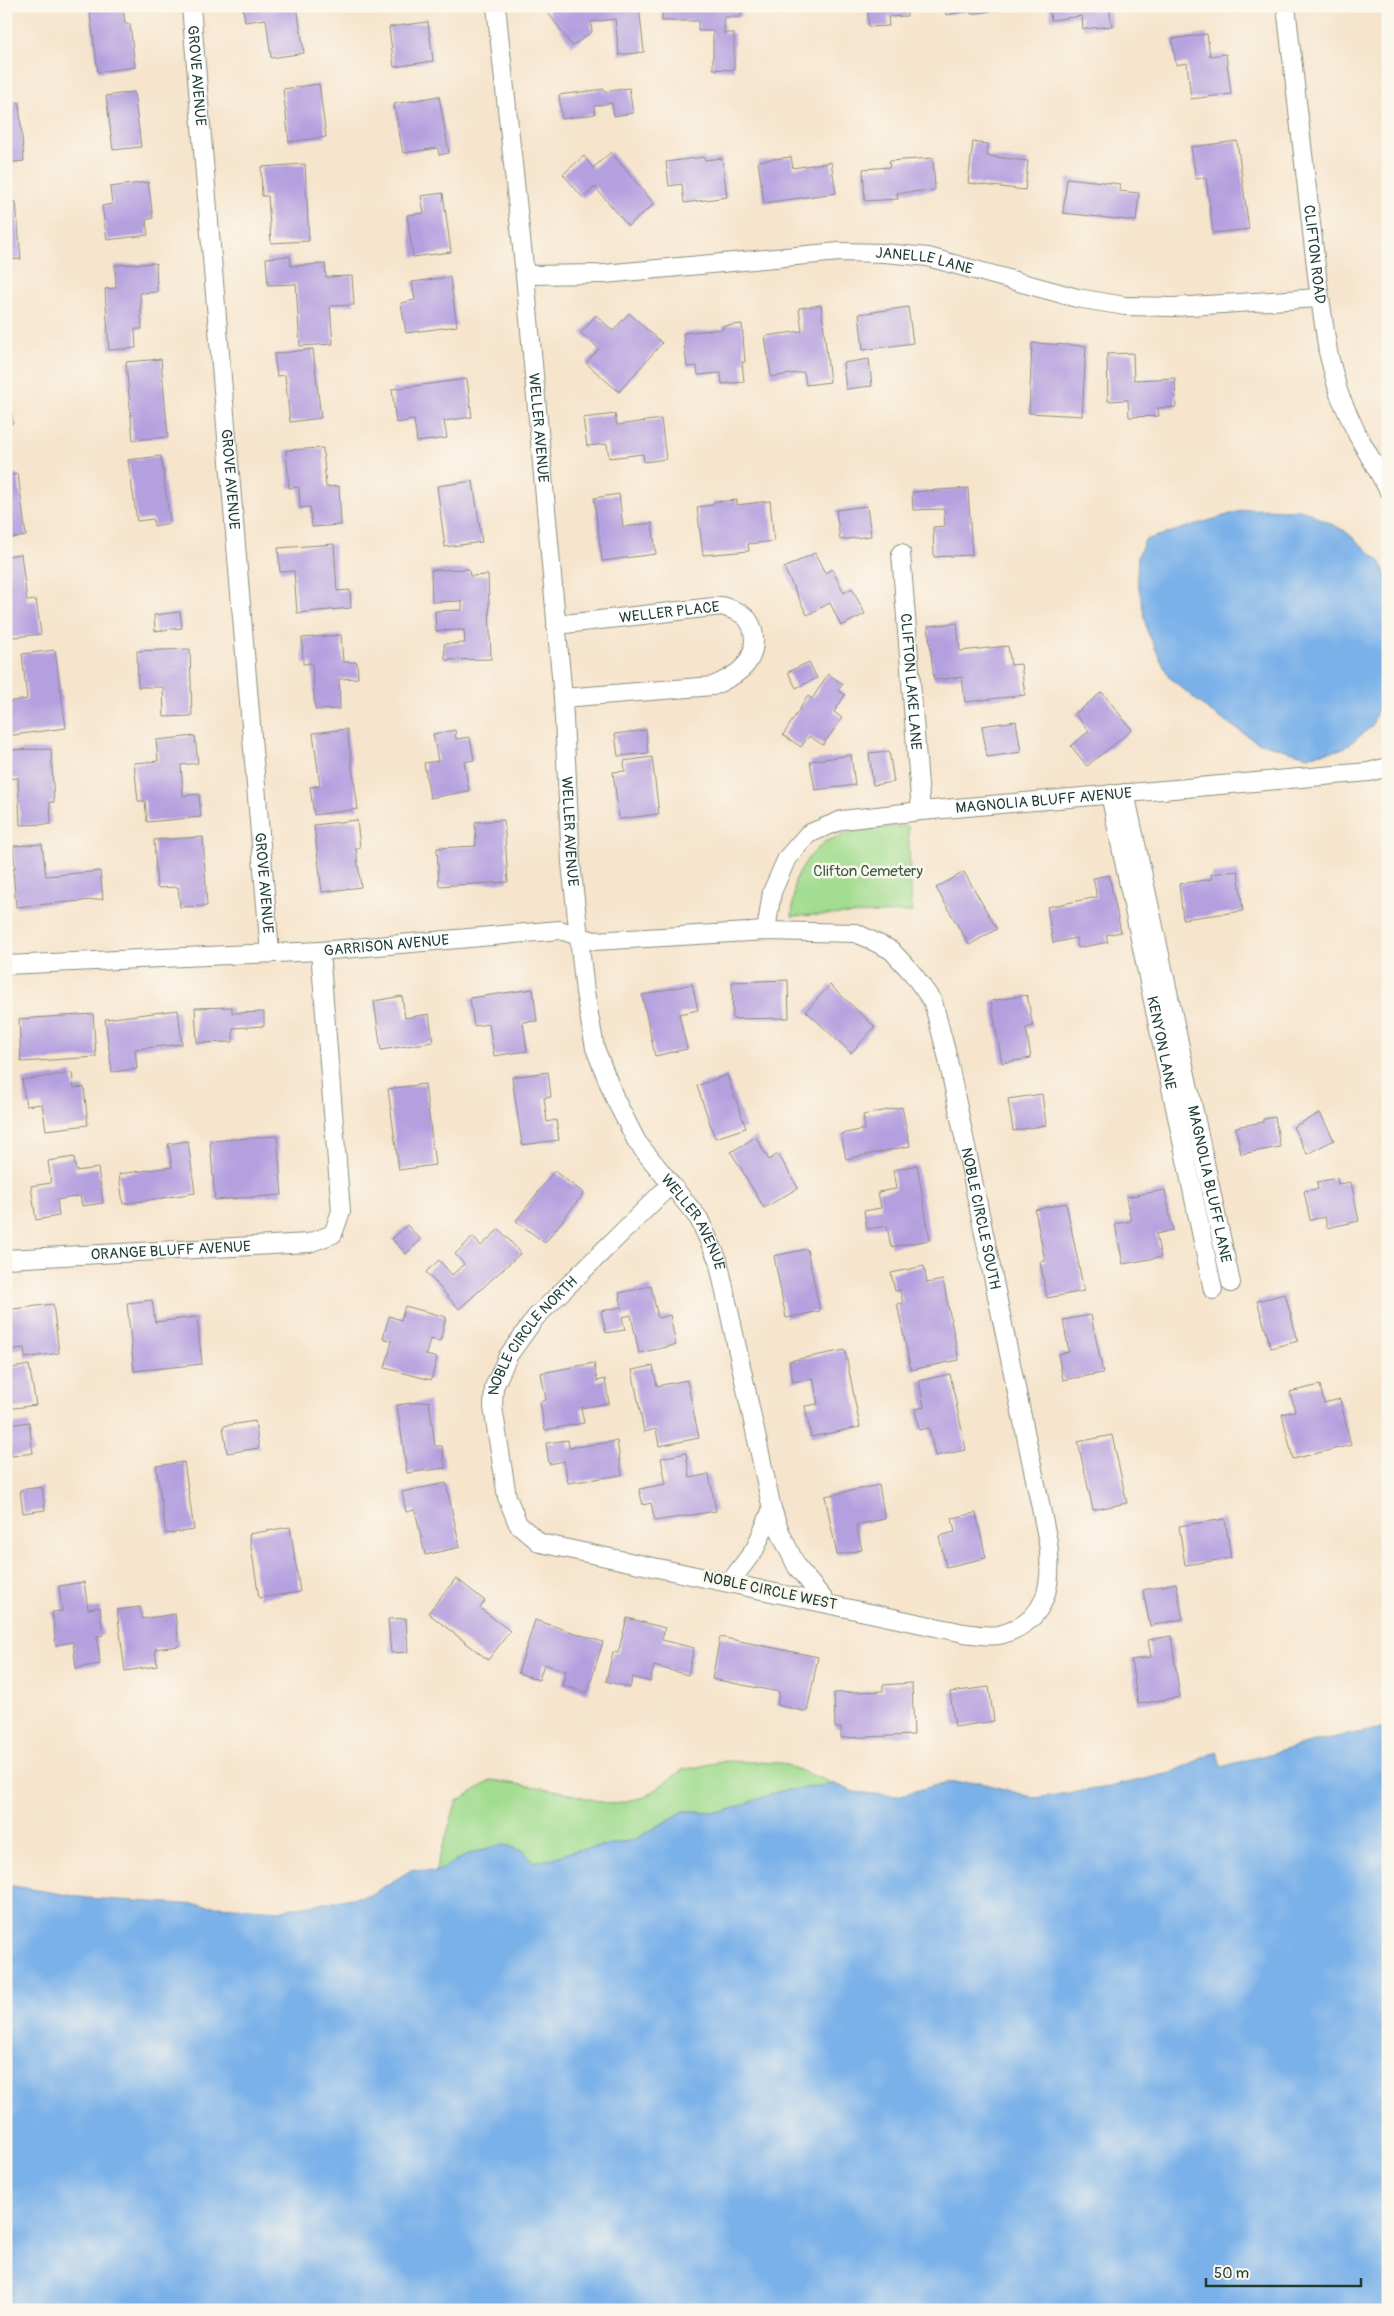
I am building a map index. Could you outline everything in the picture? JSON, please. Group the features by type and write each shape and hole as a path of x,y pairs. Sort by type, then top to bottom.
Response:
{"street":[{"name":"GROVE AVENUE","path":"191,6 270,953"},
{"name":"WELLER AVENUE","path":"496,6 525,275 563,698 571,863 585,992 595,1048 615,1099 637,1142 670,1186 699,1219 718,1260 772,1510 797,1567 826,1602"},
{"name":"CLIFTON ROAD","path":"1286,6 1319,298 1328,352 1339,394 1357,434 1388,489"},
{"name":"JANELLE LANE","path":"525,275 604,274 839,252 884,253 928,257 1077,298 1125,306 1174,307 1319,298"},
{"name":"CLIFTON LAKE LANE","path":"901,553 921,811"},
{"name":"WELLER PLACE","path":"556,625 722,606 743,615 754,630 754,650 746,667 730,678 713,686 563,698"},
{"name":"MAGNOLIA BLUFF AVENUE","path":"766,930 772,892 786,858 808,834 842,820 1118,793 1369,772 1388,767"},
{"name":"MAGNOLIA BLUFF LANE","path":"1118,793 1231,1283"},
{"name":"KENYON LANE","path":"1118,793 1213,1290"},
{"name":"GARRISON AVENUE","path":"6,965 320,951 560,930 594,941 766,930"},
{"name":"NOBLE CIRCLE SOUTH","path":"766,930 856,933 891,950 913,974 933,1002 949,1065 1048,1542 1051,1570 1044,1601 1025,1623"},
{"name":"ORANGE BLUFF AVENUE","path":"6,1259 309,1243 333,1234 342,1211 320,951"},
{"name":"NOBLE CIRCLE NORTH","path":"518,1524 507,1497 492,1407 494,1387 508,1356 536,1317 670,1186"},
{"path":"730,1582 755,1549 772,1510"},
{"name":"NOBLE CIRCLE WEST","path":"518,1524 540,1543 826,1602 964,1633 998,1635 1025,1623"}],"green space":[{"name":"Clifton Cemetery","path":"908,826 912,912 792,916 795,880 808,858 824,842 855,830"},
{"path":"726,1761 781,1763 835,1784 781,1791 723,1812 684,1811 634,1840 573,1851 547,1860 435,1872 457,1801 492,1780 555,1790 610,1804 645,1797 682,1770"}],"water":[{"path":"1247,509 1304,510 1345,531 1381,562 1388,582 1388,678 1372,726 1343,749 1307,756 1257,742 1208,710 1169,677 1147,631 1137,577 1138,556 1145,540"},
{"path":"1388,1727 1388,2310 6,2310 6,1885 87,1898 281,1910 370,1895 413,1869 436,1872 468,1854 502,1844 524,1851 533,1862 547,1860 573,1851 634,1840 684,1811 723,1812 781,1791 835,1784 854,1792 897,1796 944,1783 979,1782 1035,1798 1109,1787 1171,1773 1217,1751 1221,1767 1321,1740"}],"building":[{"path":"89,6 123,6 125,24 130,24 135,67 98,72"},
{"path":"243,6 297,6 304,53 271,58 266,19 245,22"},
{"path":"548,6 639,6 644,52 619,55 615,19 591,22 592,32 572,46 549,14"},
{"path":"662,6 741,6 741,17 724,17 724,33 734,33 734,70 713,69 713,31 698,31 698,21 662,21"},
{"path":"867,6 906,6 907,16 888,17 889,26 869,27"},
{"path":"945,6 998,6 999,10 971,14 970,11 946,15"},
{"path":"1049,6 1109,6 1112,26 1083,29 1082,16 1051,20"},
{"path":"428,22 433,61 394,67 389,27"},
{"path":"1207,34 1210,56 1226,54 1231,94 1191,99 1187,63 1176,65 1172,39"},
{"path":"319,84 326,137 289,142 283,89"},
{"path":"629,88 633,113 614,116 612,103 594,106 595,114 562,119 559,95"},
{"path":"134,92 141,147 113,150 106,96"},
{"path":"439,96 449,153 439,155 438,148 403,153 394,104"},
{"path":"19,102 24,161 6,163 6,104"},
{"path":"1237,141 1249,229 1213,233 1206,178 1196,179 1191,147"},
{"path":"973,142 988,144 987,156 1028,161 1025,190 968,183"},
{"path":"611,152 654,204 628,226 595,187 583,198 563,174 584,156 593,168"},
{"path":"704,157 705,160 722,158 727,197 684,203 682,184 669,186 666,162"},
{"path":"791,157 793,168 831,162 836,193 764,203 758,161"},
{"path":"933,158 935,190 897,193 898,199 865,201 863,169 890,167 889,161"},
{"path":"305,164 309,241 271,243 268,196 262,196 261,167"},
{"path":"6,174 8,174 10,202 16,202 21,259 6,260"},
{"path":"1067,178 1120,184 1119,191 1139,193 1136,221 1063,213"},
{"path":"148,182 153,218 146,220 148,235 107,240 102,206 112,204 110,187"},
{"path":"443,193 451,252 413,257 407,215 424,213 421,196"},
{"path":"290,256 291,266 325,264 326,277 352,276 354,305 330,306 333,344 300,346 296,284 268,285 266,258"},
{"path":"156,263 157,292 140,293 142,329 135,329 136,348 109,350 105,289 116,288 115,265"},
{"path":"450,277 457,326 406,333 401,303 415,300 412,282"},
{"path":"821,305 830,382 806,385 804,372 771,377 765,336 802,331 799,308"},
{"path":"908,307 913,343 863,350 859,314"},
{"path":"629,313 662,343 619,392 586,363 599,349 581,333 596,315 613,331"},
{"path":"742,324 745,362 742,362 744,382 722,384 721,373 698,375 697,366 687,367 683,333 723,329 723,326"},
{"path":"1032,343 1086,346 1082,416 1029,413"},
{"path":"313,349 321,418 290,422 285,375 277,376 274,354"},
{"path":"1133,353 1134,380 1175,378 1176,407 1158,408 1159,416 1129,417 1128,400 1108,401 1107,354"},
{"path":"161,359 168,437 133,440 126,362"},
{"path":"869,359 872,386 846,389 843,363"},
{"path":"467,379 472,417 444,421 447,438 417,442 414,420 396,423 392,389"},
{"path":"6,382 13,423 6,424"},
{"path":"615,414 617,425 661,419 666,459 644,462 643,454 609,458 607,444 587,446 583,418"},
{"path":"323,448 326,487 339,486 341,525 312,527 310,507 300,508 299,487 289,488 286,450"},
{"path":"161,456 170,523 154,526 153,519 137,521 128,460"},
{"path":"18,474 26,536 6,539 6,476"},
{"path":"473,481 482,542 445,547 437,486"},
{"path":"968,488 972,555 934,557 933,527 945,526 944,509 913,510 912,492"},
{"path":"619,494 623,527 652,523 656,554 602,561 594,498"},
{"path":"737,500 737,505 770,501 774,541 748,544 749,551 703,555 697,507 713,505 713,502"},
{"path":"867,506 871,536 840,540 836,510"},
{"path":"334,544 337,591 350,590 351,608 297,613 294,571 280,572 278,548"},
{"path":"815,553 825,573 832,569 844,593 852,588 865,614 841,626 830,603 807,615 784,568"},
{"path":"21,554 27,601 36,600 41,634 6,638 6,556"},
{"path":"469,569 470,576 488,575 491,659 445,660 444,644 465,643 464,630 436,631 435,611 462,610 462,601 432,602 431,570"},
{"path":"180,612 182,628 155,631 154,615"},
{"path":"957,623 960,651 1008,646 1011,665 1021,664 1025,695 965,702 962,677 934,680 928,626"},
{"path":"341,635 343,662 357,662 358,678 339,679 340,709 315,710 312,663 303,664 302,638"},
{"path":"190,649 192,716 164,717 163,687 138,687 137,651"},
{"path":"55,650 66,728 6,736 6,702 27,699 22,654"},
{"path":"809,662 817,678 796,688 788,672"},
{"path":"828,674 843,684 838,690 845,695 834,712 842,718 823,745 809,736 801,747 783,735 808,696 812,699"},
{"path":"1102,692 1132,730 1087,766 1071,746 1089,731 1075,714"},
{"path":"1016,721 1021,752 987,757 982,726"},
{"path":"347,729 358,809 314,815 310,787 320,786 313,733"},
{"path":"455,730 456,739 470,737 474,760 464,762 469,791 430,798 424,763 438,761 433,734"},
{"path":"646,730 648,753 618,756 615,734"},
{"path":"195,736 198,763 181,765 183,796 199,794 201,817 147,822 145,801 138,801 134,763 158,761 156,740"},
{"path":"51,749 54,802 50,802 51,824 20,825 18,778 8,779 7,750"},
{"path":"889,751 894,782 873,785 869,753"},
{"path":"851,755 855,785 815,790 810,761"},
{"path":"652,757 659,814 619,819 613,772 625,771 624,761"},
{"path":"357,820 360,848 356,848 361,887 322,892 314,825"},
{"path":"504,820 508,882 439,886 437,848 476,846 475,822"},
{"path":"203,837 207,906 180,907 178,887 157,888 154,840"},
{"path":"42,844 46,876 100,871 103,899 16,907 13,846"},
{"path":"1238,871 1243,911 1183,919 1179,884 1212,879 1211,874"},
{"path":"964,872 997,929 969,945 936,888"},
{"path":"1109,875 1121,932 1106,935 1108,942 1078,948 1076,938 1053,943 1047,907 1097,897 1093,878"},
{"path":"788,980 789,1018 733,1019 732,982"},
{"path":"692,984 698,1010 679,1014 687,1049 655,1056 642,995"},
{"path":"830,985 875,1027 851,1053 806,1011"},
{"path":"533,989 537,1021 523,1022 527,1051 494,1056 489,1024 474,1026 470,998"},
{"path":"1027,995 1033,1026 1026,1028 1031,1058 1002,1063 991,1001"},
{"path":"402,996 405,1018 429,1014 433,1042 381,1050 374,1001"},
{"path":"232,1007 232,1013 264,1012 264,1026 233,1028 233,1042 197,1043 195,1008"},
{"path":"178,1010 182,1044 135,1049 137,1069 112,1072 105,1019"},
{"path":"93,1014 96,1057 21,1062 19,1019"},
{"path":"548,1072 551,1097 544,1098 547,1122 556,1120 559,1140 522,1145 512,1077"},
{"path":"72,1073 74,1088 84,1087 88,1125 46,1130 42,1104 26,1106 22,1080"},
{"path":"727,1075 746,1128 715,1138 697,1086"},
{"path":"425,1084 435,1165 399,1170 388,1089"},
{"path":"1042,1094 1046,1125 1013,1131 1008,1099"},
{"path":"902,1107 910,1146 846,1159 841,1134 865,1129 863,1115"},
{"path":"1320,1113 1334,1140 1307,1154 1293,1127"},
{"path":"1275,1117 1280,1147 1241,1154 1236,1127 1263,1122 1263,1119"},
{"path":"277,1136 282,1195 215,1200 210,1141"},
{"path":"756,1137 769,1160 778,1154 798,1188 764,1208 731,1152"},
{"path":"188,1141 195,1193 123,1204 119,1174 172,1167 168,1144"},
{"path":"74,1157 76,1171 98,1168 103,1203 82,1206 80,1196 57,1200 59,1216 36,1220 31,1186 51,1183 48,1161"},
{"path":"917,1165 930,1240 891,1247 887,1226 867,1229 864,1211 881,1208 878,1192 896,1189 893,1170"},
{"path":"554,1171 584,1193 545,1243 516,1221"},
{"path":"1337,1178 1338,1184 1351,1182 1359,1221 1327,1228 1325,1217 1310,1220 1304,1191 1318,1189 1317,1182"},
{"path":"1165,1190 1173,1230 1156,1234 1161,1257 1123,1264 1115,1224 1131,1221 1126,1197"},
{"path":"1066,1203 1084,1291 1047,1298 1040,1262 1045,1261 1035,1210"},
{"path":"407,1225 421,1240 406,1254 392,1239"},
{"path":"499,1229 521,1253 459,1309 426,1272 439,1260 452,1275 464,1264 455,1254 473,1237 481,1246"},
{"path":"807,1249 820,1311 786,1318 774,1256"},
{"path":"924,1266 927,1283 943,1280 959,1360 911,1370 897,1304 903,1303 900,1290 895,1291 891,1273"},
{"path":"651,1286 658,1318 670,1315 676,1345 639,1353 631,1315 622,1317 625,1330 606,1333 601,1311 622,1307 619,1293"},
{"path":"1285,1294 1298,1341 1271,1348 1257,1301"},
{"path":"152,1300 155,1322 197,1317 202,1364 134,1371 127,1303"},
{"path":"53,1304 59,1353 25,1358 24,1348 7,1350 6,1310"},
{"path":"405,1306 446,1317 440,1341 430,1339 426,1355 437,1358 431,1380 385,1368 392,1341 383,1338 389,1316 401,1320"},
{"path":"1091,1315 1103,1373 1063,1380 1058,1354 1069,1352 1063,1320"},
{"path":"845,1350 860,1427 811,1437 805,1406 818,1404 813,1378 793,1382 789,1361"},
{"path":"594,1363 597,1381 605,1379 609,1403 581,1408 584,1423 545,1430 540,1402 546,1400 541,1373"},
{"path":"29,1365 36,1405 8,1409 6,1369"},
{"path":"653,1366 657,1386 687,1380 699,1438 659,1446 656,1429 644,1432 632,1370"},
{"path":"950,1374 966,1450 935,1456 929,1428 919,1430 915,1409 924,1407 919,1381"},
{"path":"1320,1385 1324,1403 1340,1399 1351,1445 1293,1459 1282,1414 1295,1411 1290,1392"},
{"path":"429,1401 435,1446 442,1446 445,1468 407,1473 397,1405"},
{"path":"255,1421 259,1448 227,1453 223,1426"},
{"path":"29,1422 33,1453 12,1456 8,1425"},
{"path":"1112,1435 1127,1503 1093,1510 1078,1442"},
{"path":"568,1440 569,1448 617,1441 622,1475 568,1483 564,1461 549,1464 546,1443"},
{"path":"686,1453 690,1478 709,1474 716,1511 655,1521 651,1503 643,1505 639,1489 666,1484 661,1458"},
{"path":"184,1462 194,1530 166,1534 156,1466"},
{"path":"446,1483 460,1547 425,1555 415,1510 406,1512 402,1492"},
{"path":"879,1485 885,1519 856,1525 862,1550 837,1555 825,1496"},
{"path":"42,1487 45,1510 23,1513 20,1490"},
{"path":"976,1513 986,1558 946,1567 939,1536 955,1532 952,1518"},
{"path":"1225,1519 1231,1558 1185,1565 1179,1526"},
{"path":"290,1527 300,1592 259,1598 249,1534"},
{"path":"456,1578 485,1601 480,1608 510,1631 488,1660 428,1613"},
{"path":"84,1582 88,1609 100,1607 103,1635 97,1636 100,1664 76,1668 73,1642 56,1645 52,1612 62,1611 59,1586"},
{"path":"1176,1583 1183,1619 1150,1626 1143,1590"},
{"path":"140,1607 142,1619 175,1614 179,1646 155,1649 157,1666 125,1671 117,1610"},
{"path":"406,1618 408,1652 391,1653 388,1619"},
{"path":"627,1618 665,1628 662,1640 694,1648 688,1675 654,1666 650,1682 633,1677 630,1688 606,1681 613,1652 618,1653"},
{"path":"535,1620 603,1642 587,1693 562,1685 566,1671 544,1664 539,1680 518,1673"},
{"path":"1171,1636 1180,1697 1138,1704 1131,1660 1151,1657 1148,1640"},
{"path":"720,1637 818,1657 807,1712 777,1705 779,1692 712,1679"},
{"path":"912,1683 914,1735 841,1738 841,1728 835,1728 834,1693 883,1691 883,1685"},
{"path":"989,1687 994,1721 955,1727 950,1692"}]}
